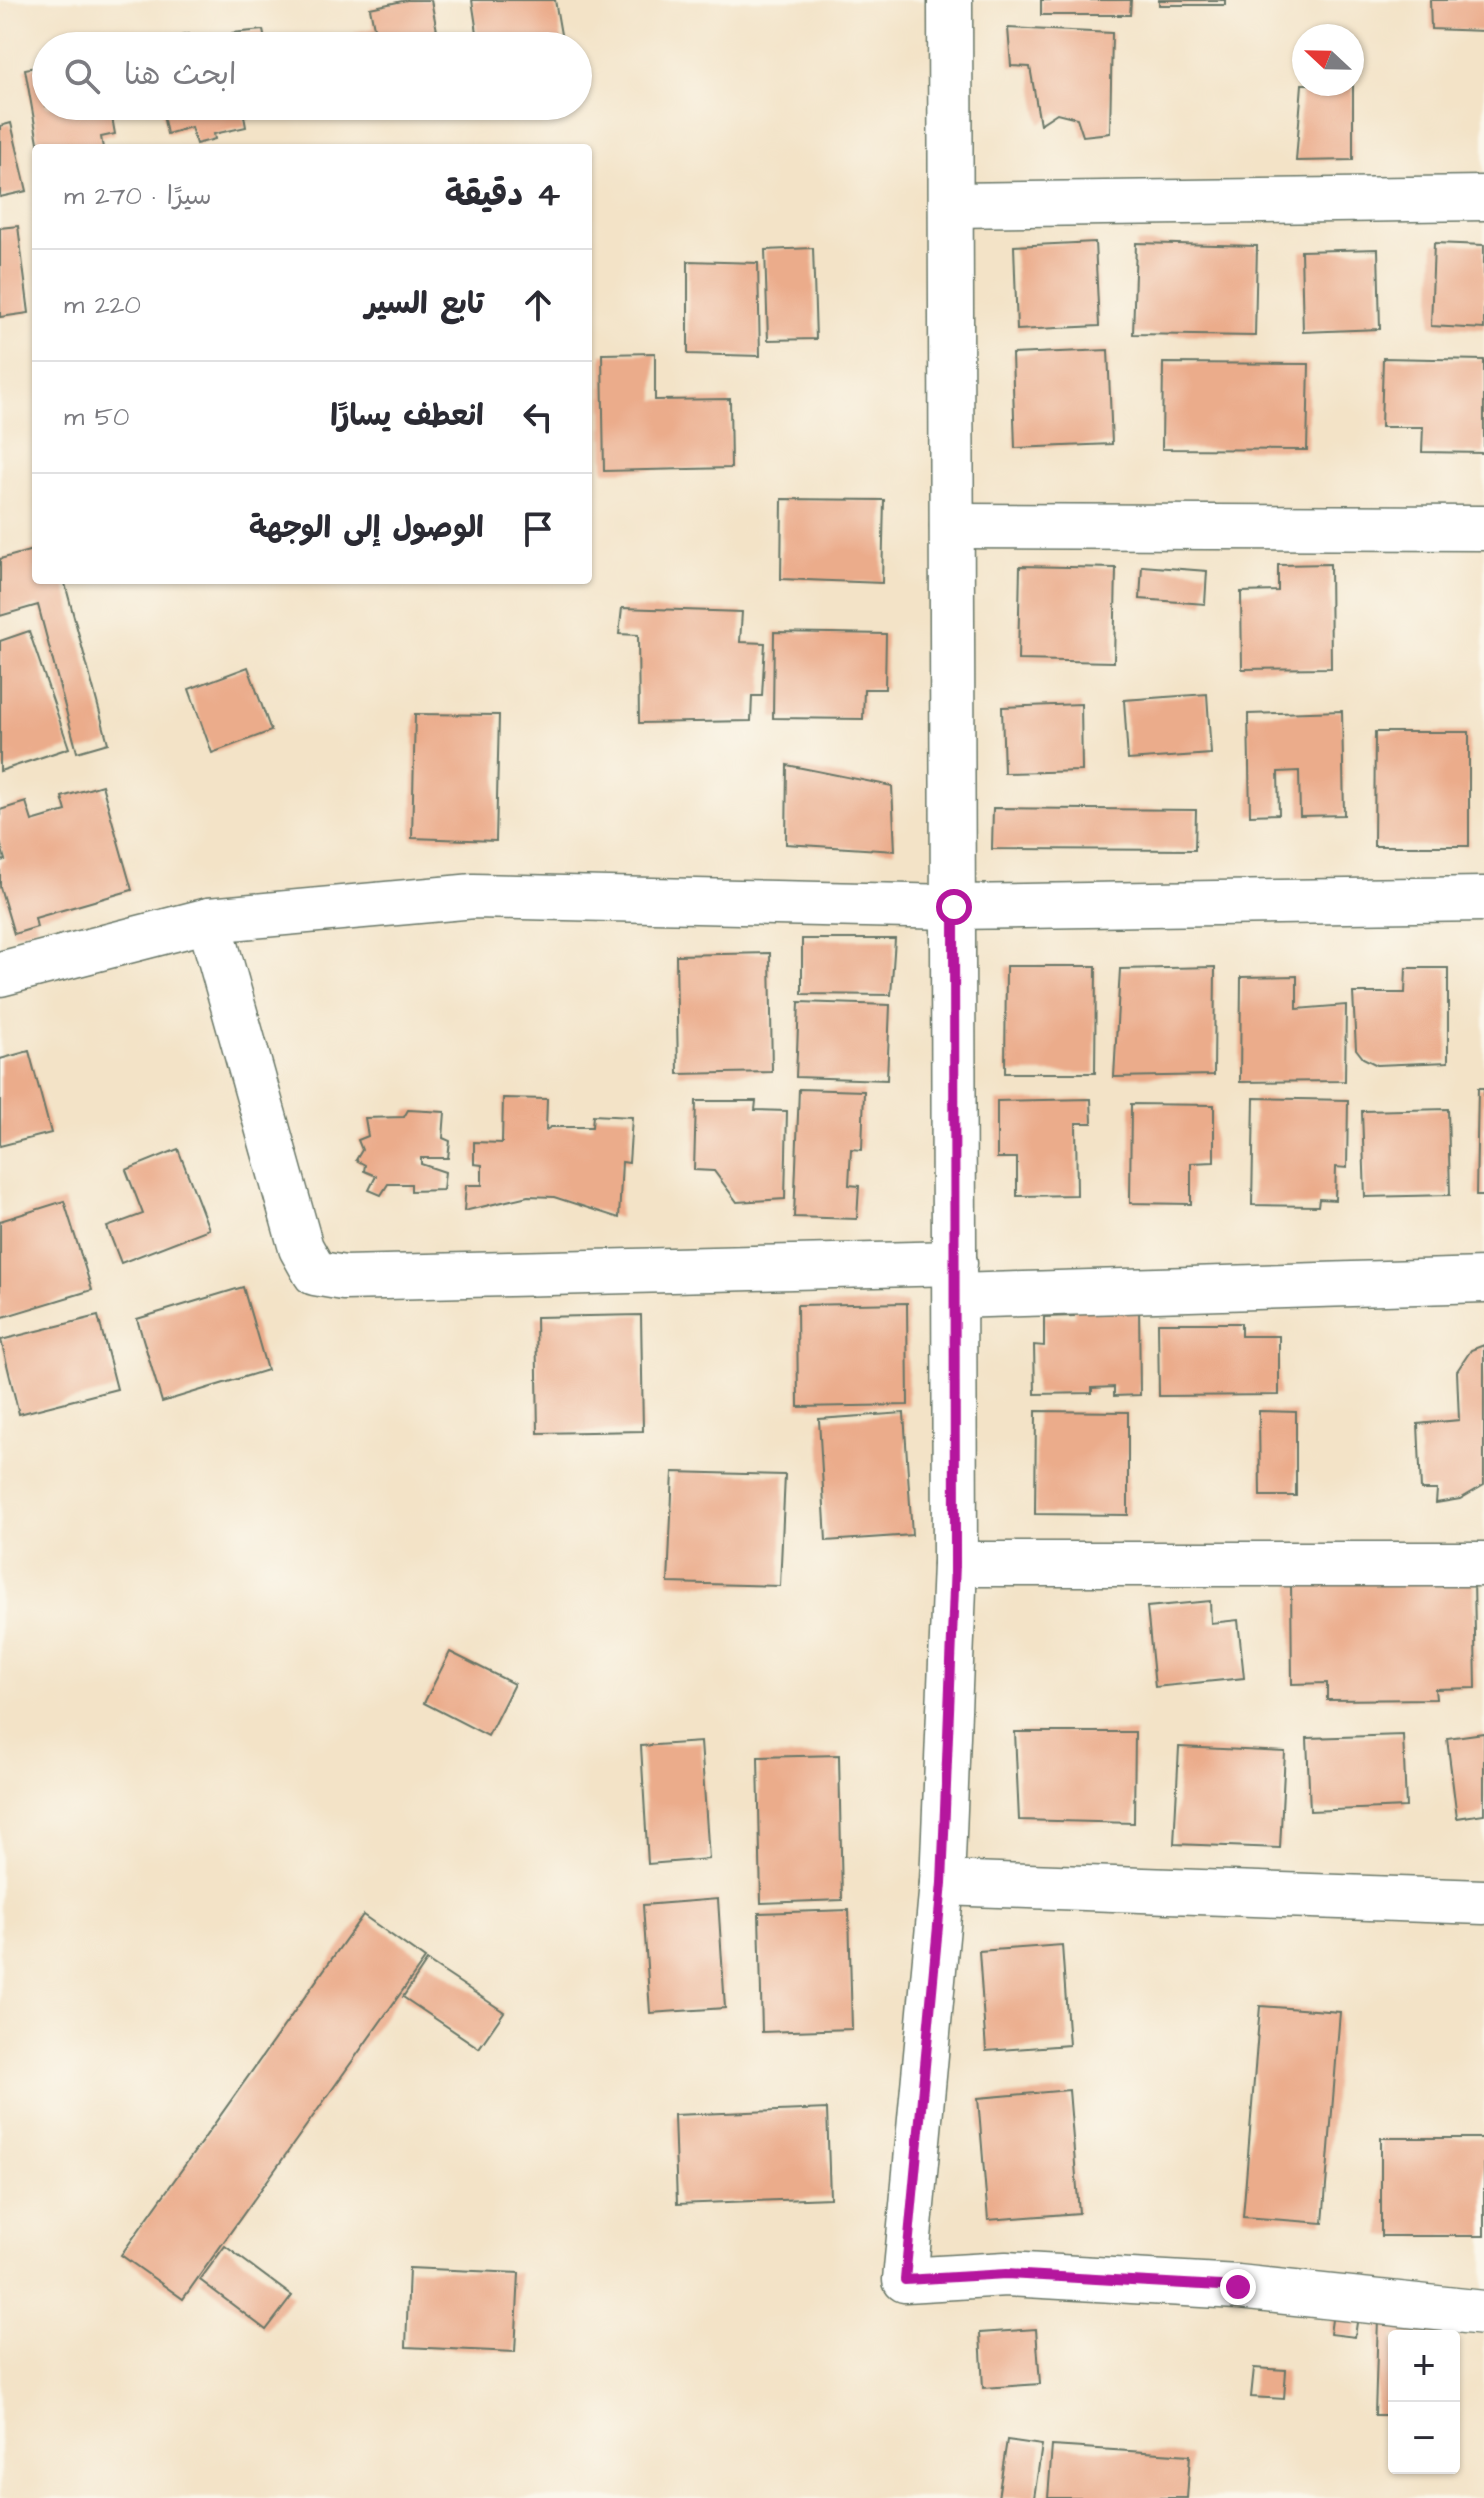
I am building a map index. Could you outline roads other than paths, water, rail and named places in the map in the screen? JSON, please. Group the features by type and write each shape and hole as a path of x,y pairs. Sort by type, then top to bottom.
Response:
{"street":[{"path":"950,0 955,1564 942,1883 905,2280 1006,2274 1238,2287 1484,2313"},
{"path":"951,205 1484,198"},
{"path":"952,526 1484,528"},
{"path":"0,974 209,920 474,896 954,907 1484,899"},
{"path":"209,920 301,1248 315,1273 344,1278 1484,1280"},
{"path":"955,1564 1484,1564"},
{"path":"942,1883 1484,1902"}]}
